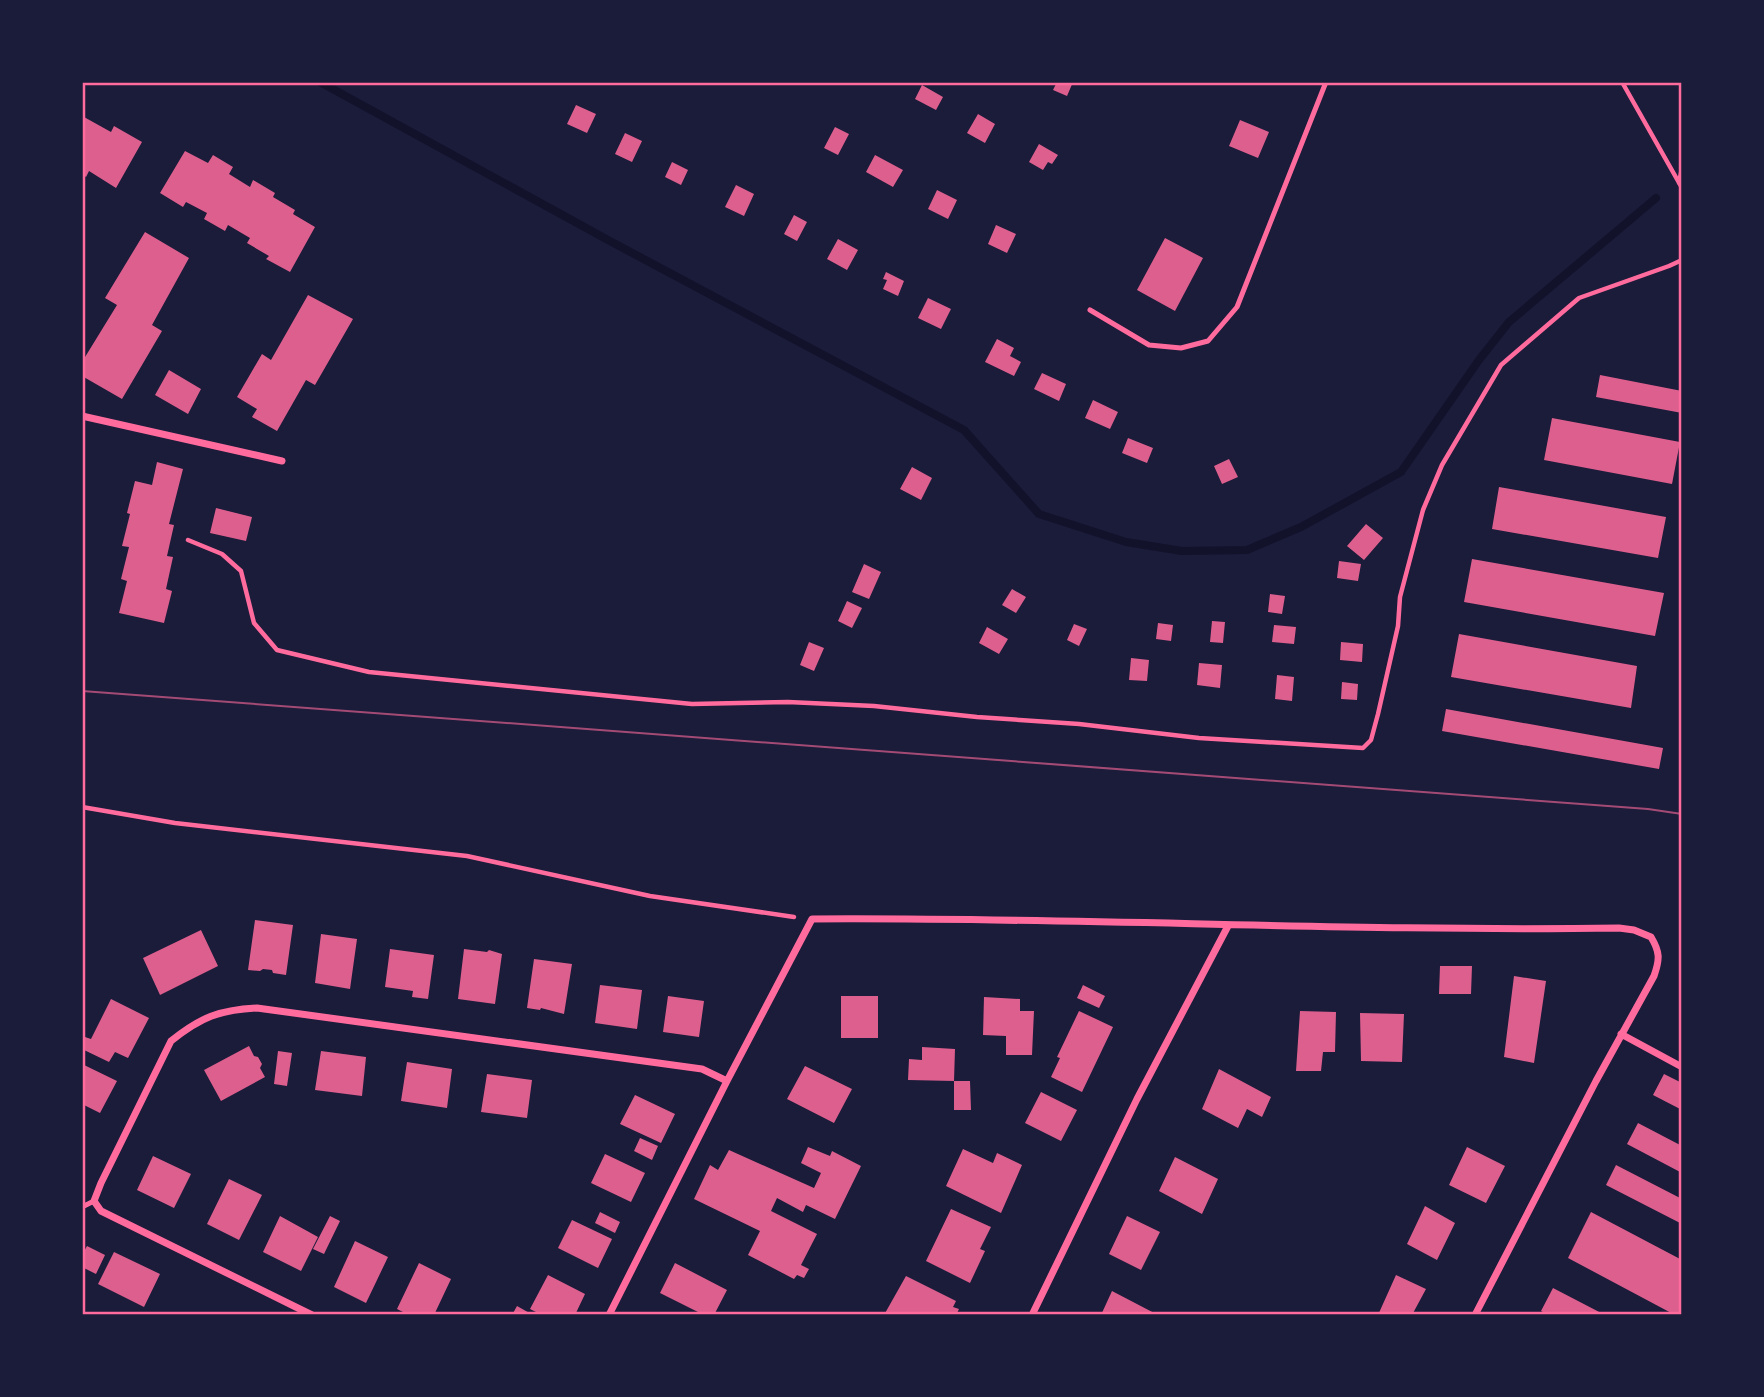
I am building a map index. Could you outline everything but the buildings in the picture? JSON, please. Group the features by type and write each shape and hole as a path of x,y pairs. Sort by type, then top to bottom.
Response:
{"street":[{"path":"82,416 282,461"},
{"path":"609,1315 812,919 1009,919 1228,926 1619,928 1634,930 1651,937 1658,948 1659,961 1654,976 1475,1315"},
{"path":"1032,1315 1132,1110 1228,926"},
{"path":"312,1315 101,1210 94,1201 171,1041 189,1026 213,1014 233,1009 257,1008 702,1069 727,1081"},
{"path":"1621,1034 1682,1067"}],"lane":[{"path":"1090,310 1149,345 1181,348 1208,341 1237,307 1326,82"},
{"path":"82,1207 94,1201"}],"path":[{"path":"1622,82 1681,185"},
{"path":"1681,185 1682,168"},
{"path":"188,540 222,554 241,571 254,623 277,650 369,672 692,704 788,702 874,706 1079,724 1199,738 1363,748 1371,740 1378,714 1398,626 1400,597 1423,510 1442,465 1501,365 1579,298 1682,260"},
{"path":"82,807 175,823 467,856 650,896 812,919"}],"waterway":[{"path":"320,82 964,430 1039,514 1126,542 1182,551 1247,550 1301,527 1401,472 1479,360 1509,322 1656,198"}],"tram line":[{"path":"82,691 1648,809 1682,814"}]}
